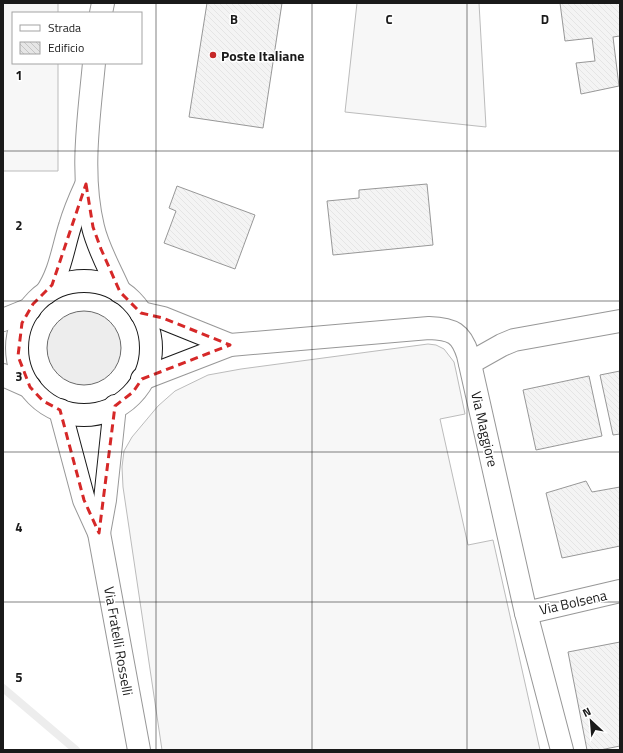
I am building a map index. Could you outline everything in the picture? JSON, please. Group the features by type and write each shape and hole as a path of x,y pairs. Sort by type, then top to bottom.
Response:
{"street":[{"path":"94,64 87,133 86,184 93,227 120,292"},
{"path":"46,293 52,285 61,260 70,225 86,184"},
{"path":"83,281 102,284 120,292 132,301 141,313 148,328 150,342 148,365 134,392 115,406 102,412 88,414 74,414 60,410 43,401 30,387 19,365 17,348 21,327 30,309 37,300 46,293 64,284 83,281"},
{"path":"3,320 30,309"},
{"name":"Via Maggiore","path":"141,313 164,318 230,345"},
{"path":"470,363 514,340 620,321"},
{"name":"Via Maggiore","path":"142,379 230,345 439,328 456,333 462,338 466,346 470,363 526,613 562,750"},
{"path":"3,375 30,387"},
{"path":"100,533 115,406"},
{"path":"60,410 84,500 100,533"},
{"name":"Via Fratelli Rosselli","path":"100,533 139,750"},
{"name":"Via Bolsena","path":"526,613 620,592"}],"highlighted area":[{"path":"86,184 93,227 101,249 120,292 141,313 163,318 230,345 142,379 133,392 115,406 99,533 84,500 60,410 43,401 30,387 18,356 22,323 33,304 52,285"}],"shaded area":[{"path":"3,3 58,3 58,12 12,12 12,64 58,64 58,171 3,171"},
{"path":"357,3 479,3 486,127 345,112"},
{"path":"84,311 105,317 115,327 121,348 115,369 105,379 84,385 63,379 53,369 47,348 53,327 63,317"},
{"path":"428,344 436,345 444,349 454,362 465,414 440,419 468,545 493,540 540,750 162,750 123,487 122,467 124,451 132,437 158,406 175,391 208,375 241,369"}],"building":[{"path":"207,3 282,3 263,128 189,117"},
{"path":"560,3 620,3 620,36 613,37 619,86 581,94 576,63 595,61 592,38 565,41"},
{"path":"427,184 433,245 333,255 327,201 359,198 359,190"},
{"path":"177,186 255,215 235,269 164,243 176,211 169,208"},
{"path":"620,371 620,434 613,435 600,375"},
{"path":"589,376 602,436 536,450 523,390"},
{"path":"586,481 592,492 620,487 620,546 562,558 546,493"},
{"path":"620,642 620,746 600,750 587,750 568,652"}],"waterway":[{"path":"3,688 76,750"}],"place":[{"name":"Poste Italiane","path":"213,55"}]}
